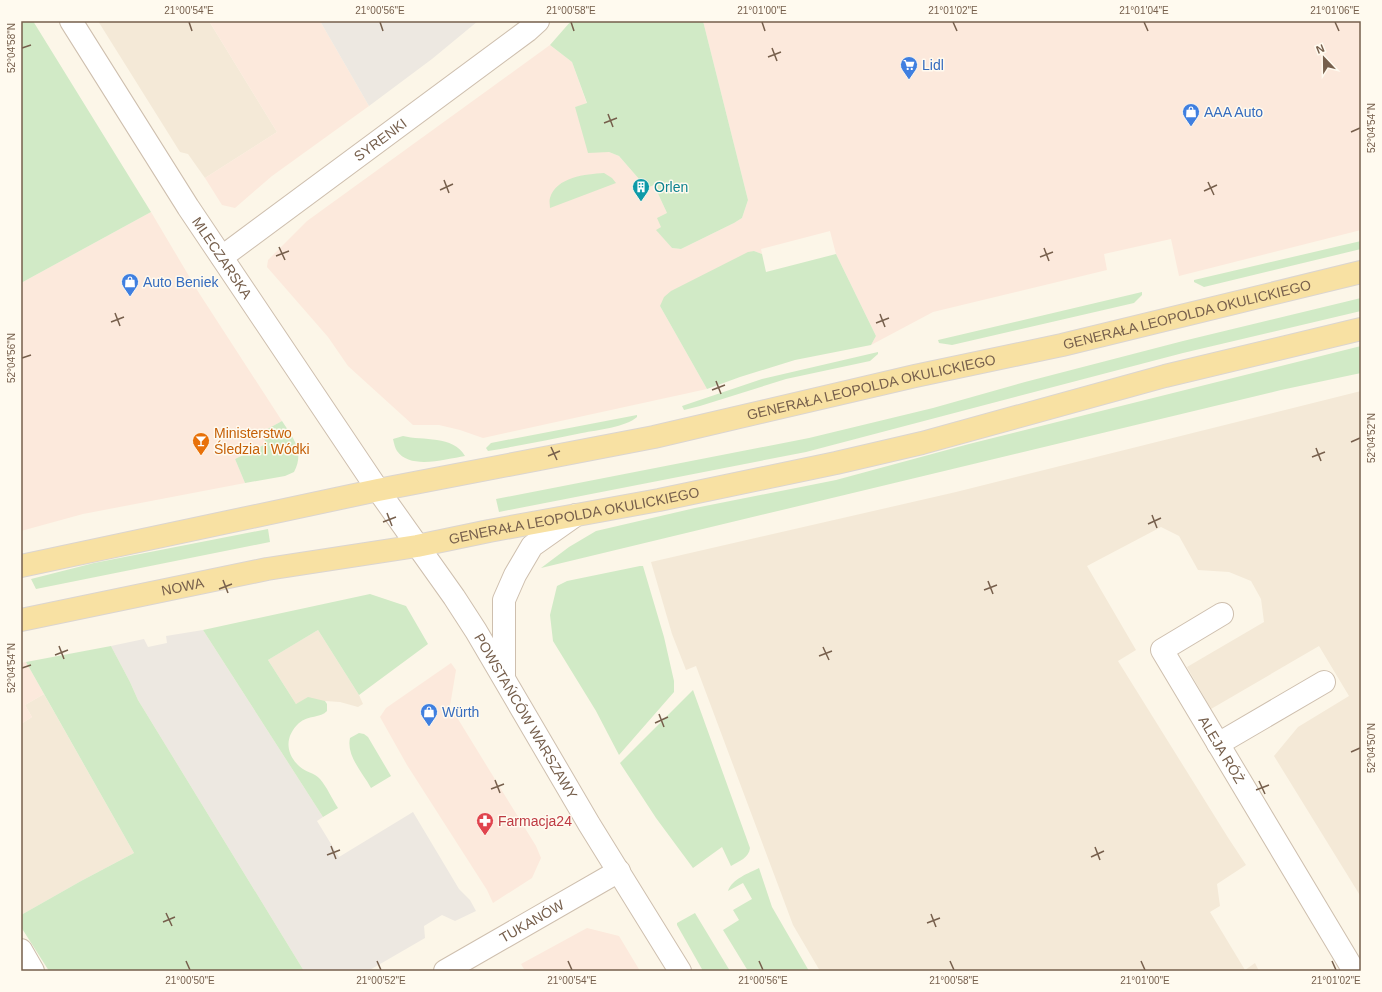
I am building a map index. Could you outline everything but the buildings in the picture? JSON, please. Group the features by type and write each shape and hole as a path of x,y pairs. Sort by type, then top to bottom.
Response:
{"main road":[{"name":"GENERAŁA LEOPOLDA OKULICKIEGO","path":"378,490 661,435 915,376 1062,345 1361,272"},
{"name":"GENERAŁA LEOPOLDA OKULICKIEGO","path":"417,546 756,480 922,443 1165,376 1361,329"},
{"path":"21,566 378,490"},
{"name":"NOWA","path":"21,620 266,569 417,546"}],"street":[{"name":"MLECZARSKA","path":"71,21 160,163 417,546"},
{"name":"SYRENKI","path":"222,257 509,45 538,21"},
{"path":"504,677 504,600 515,575 532,546 576,515"},
{"name":"POWSTAŃCÓW WARSZAWY","path":"417,546 454,596 504,677 590,824 680,971"},
{"name":"ALEJA RÓŻ","path":"1222,614 1162,650 1354,971"},
{"path":"1218,744 1324,682"},
{"name":"TUKANÓW","path":"445,971 619,871"},
{"path":"21,950 33,971"}],"shaded area":[{"path":"98,21 209,21 277,132 205,178 188,154 180,152"},
{"path":"209,21 320,21 369,106 272,176 235,208 222,205 205,178 277,132"},
{"path":"320,21 478,21 432,59 369,106"},
{"path":"703,21 1361,21 1361,230 1179,276 1171,239 1104,254 1107,270 933,312 871,345 876,336 836,254 830,231 761,249 762,254 754,251 660,306 707,389 483,438 439,425 413,425 348,366 328,337 267,267 268,260 307,221 550,45 572,62 587,104 575,107 595,152 609,152 619,156 639,179 644,189 654,185 667,213 661,227 657,230 672,248 681,249 734,223 742,218 748,200"},
{"path":"151,212 199,293 282,421 262,432 266,444 235,459 245,483 83,514 21,531 21,283"},
{"path":"1361,391 1361,897 1274,756 1298,727 1349,696 1319,646 1211,709 1187,667 1264,622 1261,599 1251,581 1229,572 1198,570 1179,536 1161,527 1087,566 1136,650 1118,661 1246,865 1217,884 1220,906 1210,912 1245,970 1255,963 1259,971 820,971 793,925 696,666 686,670 672,634 651,562 956,492"},
{"path":"203,630 323,817 317,821 339,857 413,812 459,889 470,900 476,911 455,921 442,915 424,926 425,938 368,971 304,971 138,700 111,646 144,639 148,647 167,643 166,636"},
{"path":"318,630 359,695 363,704 358,707 340,702 325,701 296,704 268,660"},
{"path":"26,662 44,694 25,705 32,717 21,724 21,663"},
{"path":"451,663 456,670 450,706 536,846 541,858 532,878 493,903 487,890 407,765 380,717 386,708"},
{"path":"44,694 134,853 21,915 21,724 32,717 25,705"},
{"path":"587,928 619,936 640,971 525,971 521,964"}],"green space":[{"path":"21,21 33,21 151,212 21,283"},
{"path":"571,21 703,21 748,200 742,218 681,249 672,248 656,230 661,227 657,218 667,213 654,185 644,189 639,179 619,156 609,152 588,153 575,107 587,103 572,62 550,45"},
{"path":"604,173 612,178 616,183 550,208 550,199 553,191 558,185 572,178 589,174"},
{"path":"1361,241 1361,249 1204,287 1194,282 1194,280"},
{"path":"754,251 762,254 766,272 836,254 876,336 871,345 795,360 707,389 660,306 664,297 671,291 748,252"},
{"path":"1142,292 1142,295 1134,303 952,345 939,343 938,340"},
{"path":"1361,298 1361,311 1183,353 806,452 499,512 496,499 809,438 933,408 1025,382 1183,341"},
{"path":"1361,346 1361,373 1281,390 541,568 569,547 596,531 695,508 836,480 969,444"},
{"path":"878,352 878,354 870,361 786,379 684,410 682,406 762,379"},
{"path":"637,415 637,417 626,423 611,428 488,451 486,448 491,443"},
{"path":"282,421 294,439 298,451 297,464 294,472 285,476 245,483 235,459 266,444 262,432"},
{"path":"403,436 445,442 460,449 465,456 429,462 410,460 403,457 397,451 393,439"},
{"path":"268,529 270,542 36,589 31,579 94,563"},
{"path":"643,566 664,637 674,681 674,692 619,755 596,711 553,641 550,615 557,586 567,581"},
{"path":"370,594 406,606 428,644 359,695 318,630 268,660 296,704 308,697 325,701 327,704 327,711 321,715 303,720 294,728 288,744 294,761 301,768 320,779 338,808 323,817 203,630"},
{"path":"111,646 138,700 304,971 49,971 21,927 21,915 134,853 26,662"},
{"path":"693,690 750,848 746,857 731,866 722,847 693,868 656,818 620,763"},
{"path":"359,733 368,737 391,776 371,788 350,751 350,738"},
{"path":"759,868 772,907 809,971 748,971 723,930 739,920 733,910 752,899 743,883 728,891 730,887 741,877"},
{"path":"695,913 730,971 703,971 677,925 677,923"}],"place":[{"name":"Lidl","path":"909,80"},
{"name":"AAA Auto","path":"1191,127"},
{"name":"Orlen","path":"641,202"},
{"name":"Auto Beniek","path":"130,297"},
{"name":"Ministerstwo Śledzia i Wódki","path":"201,456"},
{"name":"Würth","path":"429,727"},
{"name":"Farmacja24","path":"485,836"}]}
